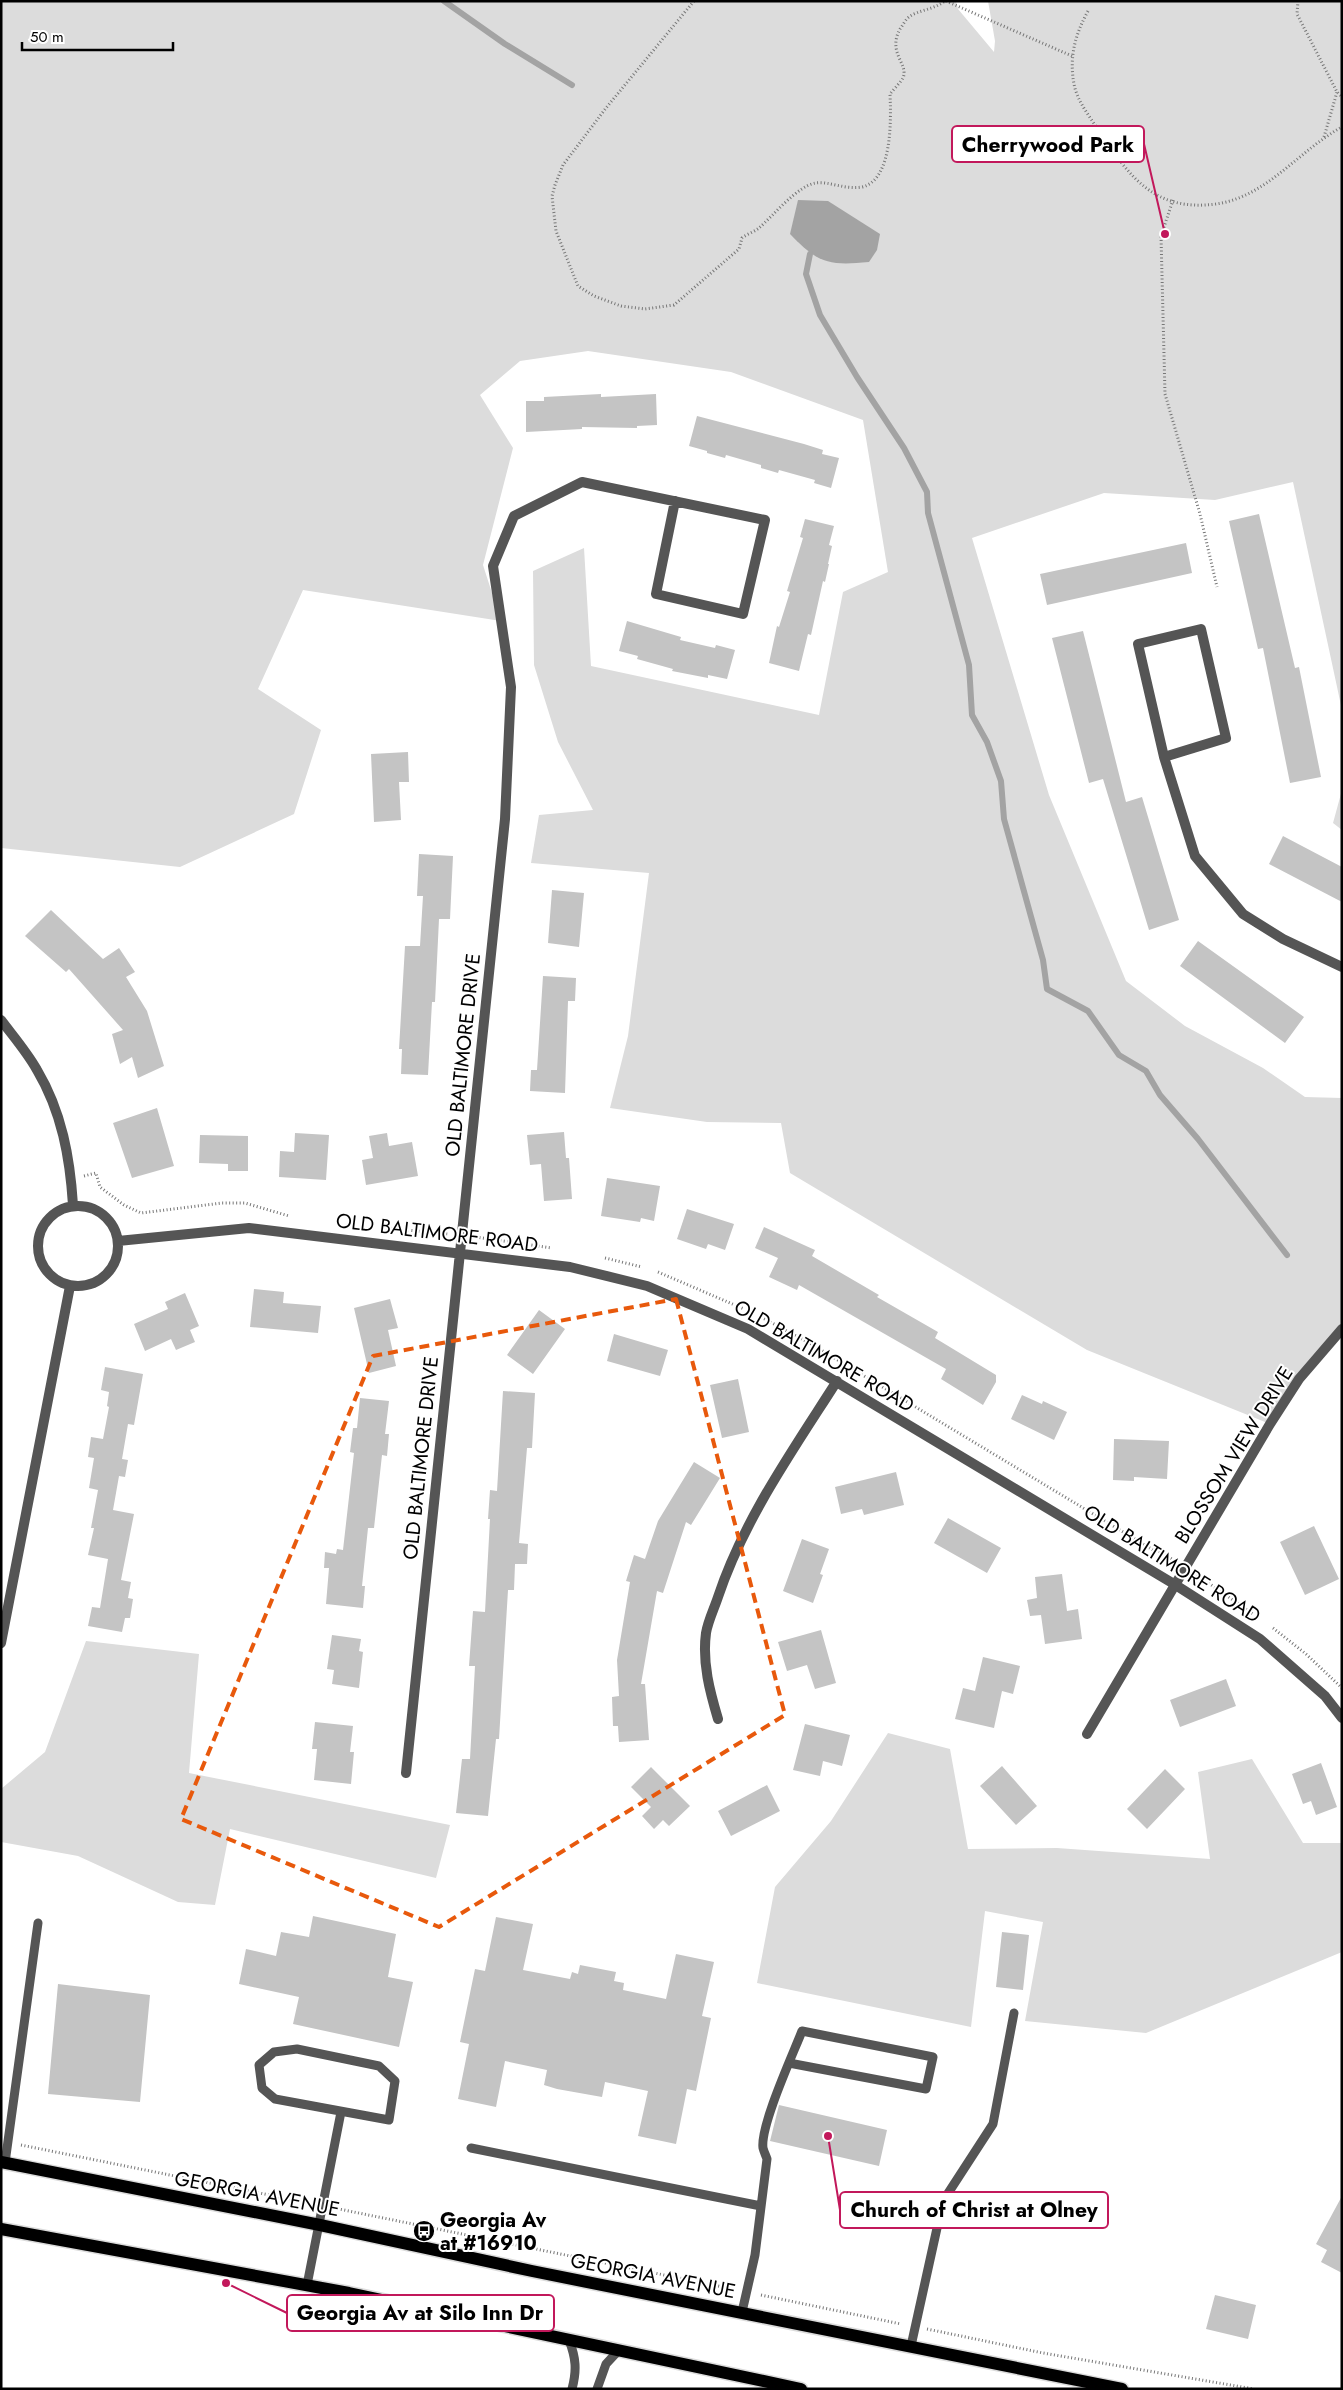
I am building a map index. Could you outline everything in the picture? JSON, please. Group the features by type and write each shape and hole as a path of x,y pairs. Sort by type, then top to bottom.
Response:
{"main road":[{"name":"GEORGIA AVENUE","path":"3,2163 320,2225 420,2248 1122,2389"},
{"path":"1,2229 308,2285 801,2389"}],"street":[{"name":"OLD BALTIMORE DRIVE","path":"406,1773 505,820 511,696 493,566 514,516 582,482 675,501 765,520 743,614 656,594 675,501"},
{"path":"1164,757 1226,738 1201,629 1138,644 1164,757 1195,856 1243,914 1283,938 1342,967"},
{"path":"1,1020 38,1070 63,1129 73,1205"},
{"path":"73,1205 88,1206 104,1215 114,1227 118,1241 116,1260 105,1276 89,1286 70,1286 55,1280 45,1270 38,1256 37,1238 44,1222 57,1210 73,1205"},
{"name":"OLD BALTIMORE ROAD","path":"118,1241 249,1228 570,1267 647,1286 748,1329 1174,1584 1260,1639 1324,1696 1342,1718"},
{"path":"1,1643 70,1286"},
{"name":"BLOSSOM VIEW DRIVE","path":"1087,1734 1174,1584 1294,1387 1342,1329"},
{"path":"718,1720 708,1686 706,1632 720,1590 732,1557 772,1484 838,1382"}],"lane":[{"path":"3,2163 9,2138 38,1923"},
{"path":"911,2346 944,2201 993,2124 1014,2013"},
{"path":"742,2312 755,2255 767,2159 763,2148 770,2112 789,2063 802,2031 933,2057 926,2089 789,2063"},
{"path":"297,2049 379,2066 394,2081 389,2120 342,2112 275,2099 262,2088 259,2065 274,2052 297,2049"},
{"path":"308,2285 342,2112"},
{"path":"470,2148 761,2206"},
{"path":"569,2340 576,2358 576,2370 572,2389"},
{"path":"597,2389 606,2364 619,2350"}],"path":[{"path":"694,1 606,108 563,165 552,196 556,231 578,286 594,296 620,306 645,309 674,306 739,250 742,238 758,228 792,196 816,183 848,188 864,186 872,181 884,166 891,116 890,94 902,79 904,72 894,46 896,37 906,20 912,15 928,11 945,1 1072,56"},
{"path":"1298,1 1297,14 1336,92 1342,97"},
{"path":"1088,11 1077,32 1072,56 1074,86 1082,105 1130,174 1144,189 1162,198 1194,206 1218,204 1246,195 1274,178 1324,136 1342,128"},
{"path":"1324,136 1336,92"},
{"path":"1173,200 1161,236 1165,394 1200,514 1218,586"},
{"path":"71,1182 88,1174 96,1173 100,1187 124,1205 142,1213 222,1203 245,1203 297,1219"},
{"path":"385,1227 554,1248"},
{"path":"601,1257 645,1268"},
{"path":"654,1271 751,1312"},
{"path":"759,1316 811,1344 1153,1550 1162,1552 1256,1616"},
{"path":"1272,1627 1306,1654 1342,1688"},
{"path":"9,2138 24,2148 323,2206 1043,2353 1254,2389"}],"highlighted area":[{"path":"676,1299 785,1715 439,1927 181,1819 373,1356"}],"shaded area":[{"path":"1,1 956,1 958,9 994,52 995,41 988,1 1342,1 1342,710 1293,482 1215,500 1104,493 972,538 1049,795 1126,981 1185,1026 1263,1068 1305,1097 1342,1098 1342,1329 1270,1424 1087,1350 790,1173 781,1123 707,1122 610,1108 628,1036 649,873 531,863 539,815 593,810 558,742 534,665 533,571 584,548 591,666 819,715 843,592 888,572 863,420 731,372 588,351 520,361 480,395 513,448 483,565 501,621 303,590 258,689 321,730 294,814 180,867 1,848"},
{"path":"798,200 828,201 880,234 877,250 869,262 833,263 816,257 808,251 790,234"},
{"path":"1342,790 1342,830 1333,823"},
{"path":"86,1641 199,1654 189,1773 450,1825 436,1878 230,1829 215,1905 178,1902 78,1856 1,1842 1,1789 45,1752"},
{"path":"888,1733 950,1749 968,1849 1057,1848 1210,1859 1198,1772 1252,1759 1303,1843 1342,1843 1342,1952 1146,2033 1025,2021 1043,1922 985,1911 971,2027 757,1983 775,1887 831,1821"}],"building":[{"path":"601,394 601,397 656,394 657,425 637,426 637,428 582,427 582,429 526,432 526,401 544,401 544,397"},
{"path":"697,416 804,444 823,450 822,454 839,458 831,488 814,483 815,480 779,470 778,473 761,468 761,465 726,455 725,458 689,446"},
{"path":"1259,514 1295,668 1299,667 1321,777 1290,783 1263,648 1258,649 1229,521"},
{"path":"805,519 834,526 829,545 832,546 825,582 823,581 811,635 808,634 799,671 769,663 777,626 779,627 790,592 787,591 803,538 800,537"},
{"path":"1186,543 1192,573 1047,605 1040,574"},
{"path":"627,621 681,637 680,640 715,648 716,645 735,650 727,679 708,675 708,678 672,671 673,669 637,659 638,656 619,651"},
{"path":"1083,631 1126,802 1142,797 1179,920 1149,930 1103,779 1089,783 1052,638"},
{"path":"408,752 409,782 399,782 401,820 374,822 371,754"},
{"path":"1283,836 1342,867 1342,902 1269,864"},
{"path":"419,854 453,856 450,919 439,919 435,1002 432,1002 428,1075 401,1074 402,1049 399,1049 405,946 420,946 423,896 417,896"},
{"path":"552,890 584,893 579,947 548,943"},
{"path":"51,910 103,959 119,948 135,972 126,977 147,1011 164,1066 138,1078 132,1057 120,1064 112,1034 123,1030 69,969 66,972 25,936"},
{"path":"1198,941 1304,1017 1285,1043 1180,966"},
{"path":"543,976 576,978 575,1001 568,1001 565,1093 530,1091 531,1070 537,1070"},
{"path":"157,1108 174,1166 132,1178 113,1123"},
{"path":"564,1132 566,1158 569,1158 572,1199 544,1201 541,1164 530,1165 527,1135"},
{"path":"295,1133 329,1135 326,1180 279,1177 280,1151 294,1152"},
{"path":"387,1133 389,1146 412,1142 418,1176 366,1185 362,1160 373,1158 369,1136"},
{"path":"200,1135 248,1136 248,1171 228,1171 228,1164 199,1163"},
{"path":"607,1178 660,1186 654,1221 641,1218 640,1222 601,1216"},
{"path":"687,1209 734,1224 725,1250 708,1244 706,1249 677,1239"},
{"path":"764,1227 815,1250 812,1256 879,1295 877,1297 938,1332 935,1338 996,1375 996,1382 983,1405 941,1379 946,1369 799,1285 797,1290 769,1277 778,1258 755,1248"},
{"path":"254,1289 284,1292 283,1303 321,1306 318,1333 250,1327"},
{"path":"185,1293 199,1326 190,1330 195,1342 176,1350 171,1339 145,1351 134,1324 168,1309 165,1302"},
{"path":"390,1299 398,1328 388,1330 396,1366 369,1373 354,1308"},
{"path":"539,1310 565,1329 533,1374 507,1355"},
{"path":"614,1334 668,1350 660,1376 607,1361"},
{"path":"105,1367 143,1374 134,1425 128,1424 122,1459 128,1460 125,1477 119,1476 113,1510 134,1514 121,1580 131,1582 128,1598 133,1599 130,1618 125,1618 122,1632 88,1626 92,1607 100,1608 108,1559 88,1555 94,1528 91,1528 98,1490 89,1488 94,1458 88,1457 91,1437 103,1439 109,1407 107,1406 109,1392 101,1390"},
{"path":"738,1379 749,1432 722,1438 710,1385"},
{"path":"503,1391 535,1393 532,1448 527,1448 519,1543 528,1544 527,1564 515,1564 514,1590 508,1590 499,1739 496,1739 488,1816 456,1813 462,1759 470,1759 475,1666 469,1666 473,1611 485,1612 490,1490 497,1491"},
{"path":"1022,1395 1042,1404 1043,1401 1067,1412 1054,1440 1011,1419"},
{"path":"360,1398 389,1401 385,1434 389,1434 387,1456 382,1455 374,1528 368,1528 362,1586 365,1586 363,1608 326,1604 329,1568 324,1568 325,1552 336,1554 337,1549 343,1550 354,1453 350,1452 353,1428 357,1428"},
{"path":"1114,1439 1169,1441 1167,1479 1134,1477 1134,1481 1113,1480"},
{"path":"694,1462 720,1478 691,1525 686,1522 663,1593 657,1591 641,1684 645,1684 649,1740 619,1742 618,1726 613,1726 612,1697 619,1696 617,1660 630,1582 626,1581 634,1555 645,1559 658,1521"},
{"path":"896,1472 904,1505 864,1515 862,1509 841,1514 835,1487"},
{"path":"948,1518 1001,1548 987,1573 934,1543"},
{"path":"1314,1526 1339,1579 1305,1595 1280,1542"},
{"path":"802,1539 829,1549 820,1574 823,1575 813,1603 783,1591"},
{"path":"1062,1574 1067,1611 1078,1609 1082,1639 1045,1644 1041,1615 1030,1616 1027,1600 1037,1598 1035,1577"},
{"path":"821,1630 836,1683 815,1689 807,1665 787,1671 778,1642"},
{"path":"332,1635 361,1639 359,1651 363,1652 359,1688 332,1684 334,1670 327,1669"},
{"path":"983,1657 1020,1666 1013,1694 1002,1691 994,1728 955,1719 963,1688 975,1691"},
{"path":"1226,1679 1236,1706 1180,1727 1170,1700"},
{"path":"315,1722 353,1726 350,1752 354,1752 351,1784 314,1780 317,1749 312,1749"},
{"path":"805,1724 850,1735 842,1766 823,1761 820,1776 793,1770"},
{"path":"1321,1763 1337,1807 1316,1815 1311,1801 1303,1804 1292,1774"},
{"path":"1002,1766 1037,1806 1016,1825 980,1786"},
{"path":"651,1767 690,1806 669,1826 663,1820 654,1829 642,1816 651,1807 631,1787"},
{"path":"1165,1769 1185,1789 1147,1829 1127,1809"},
{"path":"767,1785 780,1811 731,1836 718,1811"},
{"path":"313,1916 396,1934 388,1977 413,1982 399,2047 293,2024 299,1997 239,1984 246,1949 276,1956 281,1932 309,1937"},
{"path":"496,1917 533,1924 523,1970 570,1979 572,1972 578,1974 580,1965 616,1972 614,1981 624,1983 623,1990 666,1999 676,1954 714,1962 702,2016 711,2018 696,2091 687,2089 676,2144 638,2136 648,2091 605,2082 602,2097 557,2089 544,2085 547,2070 505,2061 496,2107 458,2099 469,2044 460,2042 475,1969 485,1971"},
{"path":"1002,1932 1029,1935 1023,1990 996,1987"},
{"path":"58,1984 150,1995 140,2102 48,2094"},
{"path":"779,2105 887,2130 879,2166 770,2141"},
{"path":"1342,2196 1342,2273 1321,2262 1327,2250 1316,2244"},
{"path":"1215,2295 1256,2305 1248,2339 1206,2329"}],"waterway":[{"path":"444,1 505,44 572,85"},
{"path":"810,254 806,274 820,315 857,377 904,448 927,492 928,513 969,665 972,715 987,742 1001,781 1004,819 1043,960 1047,989 1088,1011 1119,1055 1146,1071 1160,1095 1198,1139 1287,1255"}],"place":[{"name":"Cherrywood Park","path":"1165,234"},
{"name":"Church of Christ at Olney","path":"828,2136"},
{"name":"Georgia Av at #16910","path":"424,2231"},
{"name":"Georgia Av at Silo Inn Dr","path":"226,2283"}]}
